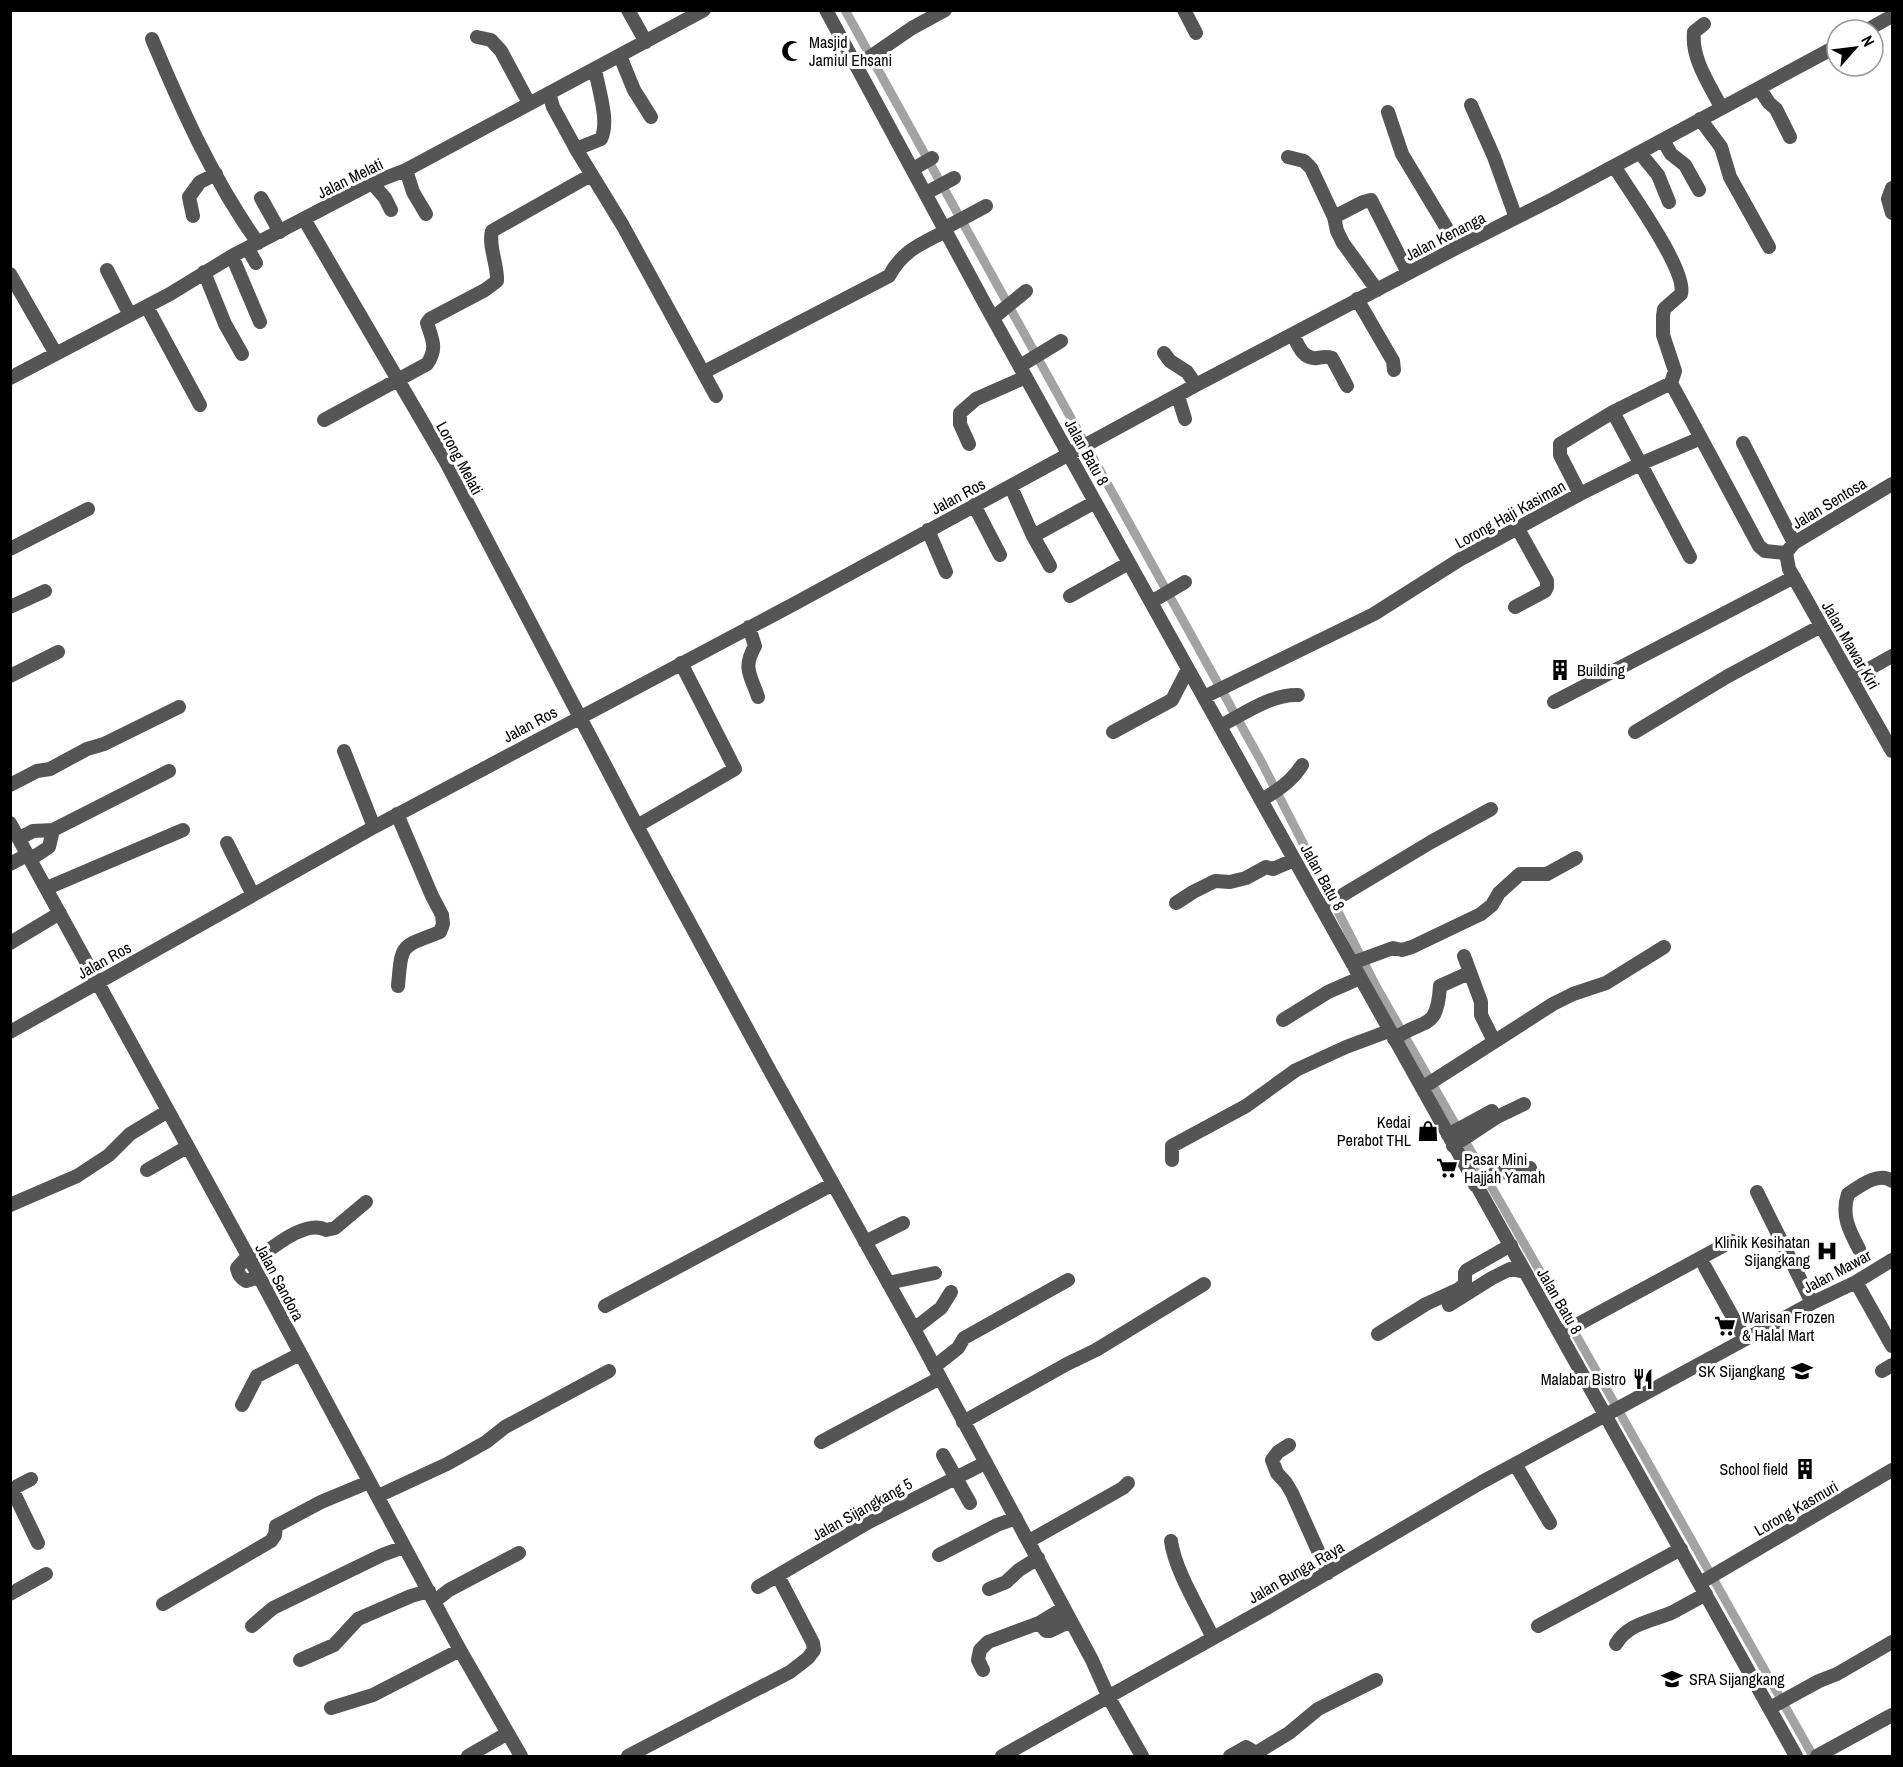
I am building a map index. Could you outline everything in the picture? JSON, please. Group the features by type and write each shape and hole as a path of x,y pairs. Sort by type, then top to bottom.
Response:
{"street":[{"path":"628,10 646,42"},
{"name":"Jalan Melati","path":"10,378 147,306 232,256 372,183 406,170 704,10"},
{"name":"Jalan Batu 8","path":"826,10 923,163 930,191 998,315 1024,368 1072,452 1095,501 1130,563 1156,599 1188,669 1230,721 1271,795 1294,860 1330,904 1360,978 1398,1033 1424,1087 1483,1180 1525,1272 1609,1414 1681,1549 1707,1583 1778,1703 1796,1756"},
{"path":"861,63 912,28 945,10"},
{"path":"1184,10 1196,33"},
{"path":"1704,24 1694,32 1693,40 1696,53 1720,107"},
{"path":"477,37 491,40 501,51 529,103"},
{"path":"152,39 193,134 253,246 256,262"},
{"name":"Jalan Kenanga","path":"1072,452 1357,299 1640,153 1720,107 1825,52"},
{"path":"620,56 634,90 651,117"},
{"path":"576,149 601,139 603,136 604,119 595,69"},
{"path":"1759,88 1769,103 1776,108 1790,137"},
{"path":"549,93 553,107 576,149 623,226 716,396"},
{"path":"1471,105 1516,218"},
{"path":"1388,112 1402,154 1458,247"},
{"path":"1700,119 1721,147 1730,177 1769,247"},
{"path":"1663,140 1671,154 1685,165 1699,190"},
{"path":"1640,153 1658,175 1669,202"},
{"path":"1288,157 1304,161 1311,168 1334,217 1343,243 1377,290"},
{"path":"1580,494 1560,455 1560,444 1612,412 1671,383 1675,371 1664,335 1663,316 1664,309 1681,294 1681,280 1659,236 1614,166"},
{"path":"406,170 413,192 426,214"},
{"path":"193,216 189,197 200,182 216,174"},
{"path":"324,420 427,364 433,355 433,341 427,322 497,281 498,268 491,242 492,231 591,175"},
{"path":"930,191 954,178"},
{"path":"372,183 385,198 391,210"},
{"path":"1893,188 1888,200 1893,213"},
{"path":"261,198 280,232"},
{"path":"1334,217 1371,200 1408,273"},
{"path":"704,372 889,276 897,261 908,251 986,206"},
{"name":"Lorong Melati","path":"304,219 446,462 637,826 914,1329 1092,1660 1108,1698 1142,1756"},
{"path":"232,256 260,322"},
{"path":"107,270 130,315"},
{"path":"204,272 225,324 243,354"},
{"path":"10,274 56,354"},
{"path":"998,315 1021,295"},
{"path":"1357,299 1393,361 1394,370"},
{"path":"147,306 200,405"},
{"path":"1293,335 1307,357 1312,359 1332,357 1347,386"},
{"path":"969,444 960,424 960,412 1024,368 1044,350 1061,341"},
{"path":"1164,353 1170,361 1188,372 1196,384"},
{"path":"1671,383 1759,546 1764,551 1790,548"},
{"path":"1178,396 1185,419"},
{"path":"1612,412 1690,558"},
{"name":"Lorong Haji Kasiman","path":"1209,695 1374,614 1459,560 1580,494 1640,464 1701,438"},
{"name":"Jalan Mawar Kiri","path":"1743,443 1790,548 1786,562 1893,751"},
{"name":"Jalan Ros","path":"10,1032 374,826 1011,487 1072,452"},
{"name":"Jalan Sentosa","path":"1790,548 1893,484"},
{"path":"1011,487 1033,536 1050,566"},
{"path":"1033,536 1095,501"},
{"path":"974,505 1000,555"},
{"path":"10,549 88,509"},
{"path":"1515,607 1545,591 1547,587 1547,581 1518,529"},
{"path":"928,530 946,572"},
{"path":"1070,596 1130,563"},
{"path":"1554,702 1794,577"},
{"path":"1156,599 1179,586"},
{"path":"10,607 45,591"},
{"path":"1635,732 1728,676 1821,626"},
{"path":"749,627 755,646 748,661 747,670 758,697"},
{"path":"10,676 58,652"},
{"path":"1851,679 1893,656"},
{"path":"637,826 735,769 681,663"},
{"path":"1113,732 1172,700 1188,669"},
{"path":"1230,721 1286,694 1298,695"},
{"path":"10,785 37,771 50,770 87,748 104,744 179,707"},
{"path":"344,751 374,826"},
{"path":"1271,795 1299,771 1302,765"},
{"path":"20,838 33,831 53,830 170,771"},
{"path":"1330,904 1431,842 1491,809"},
{"path":"397,814 442,915 443,924 440,932 406,946 401,954 398,986"},
{"name":"Jalan Sandora","path":"10,823 250,1259 237,1268 241,1279 246,1281 259,1277 460,1650 521,1756"},
{"path":"10,864 49,847 53,830"},
{"path":"46,888 183,830"},
{"path":"227,843 253,895"},
{"path":"1355,962 1393,948 1401,950 1412,947 1481,914 1520,874 1547,874 1576,858"},
{"path":"1176,903 1215,881 1230,882 1246,878 1266,867 1273,868 1294,860"},
{"path":"10,943 60,913"},
{"path":"1424,1087 1553,1004 1573,994 1606,983 1664,947"},
{"path":"1464,956 1481,1002 1481,1015 1494,1041"},
{"path":"1172,1160 1172,1146 1246,1106 1296,1070 1346,1047 1398,1033 1432,1019 1439,1007 1440,986 1469,973"},
{"path":"1282,1020 1328,992 1360,978"},
{"path":"1457,1136 1492,1111 1524,1104"},
{"path":"10,1205 77,1176 109,1155 130,1134 168,1112"},
{"path":"147,1170 187,1147"},
{"path":"1483,1180 1530,1168"},
{"path":"1859,1249 1844,1216 1844,1204 1848,1194 1873,1179 1883,1177 1893,1181"},
{"path":"605,1306 833,1184"},
{"path":"1756,1192 1812,1303"},
{"path":"250,1259 303,1228 320,1227 326,1230 335,1228 366,1202"},
{"path":"865,1242 903,1222"},
{"path":"1560,1334 1732,1241"},
{"path":"1378,1334 1426,1304 1459,1289 1465,1284 1467,1270 1511,1245"},
{"name":"Jalan Mawar","path":"1609,1414 1893,1260"},
{"path":"1705,1267 1745,1339"},
{"path":"1449,1305 1510,1269 1525,1272"},
{"path":"888,1283 935,1273"},
{"path":"821,1442 937,1373 964,1338 1068,1280"},
{"path":"1856,1282 1893,1346"},
{"path":"963,1422 1066,1364 1096,1350 1204,1284"},
{"path":"914,1329 941,1308 951,1292"},
{"path":"242,1405 257,1376 300,1354"},
{"path":"378,1496 447,1464 486,1442 505,1427 609,1371"},
{"name":"Jalan Bunga Raya","path":"1002,1756 1214,1638 1515,1464 1609,1414"},
{"path":"1288,1445 1272,1460 1277,1473 1292,1493 1328,1573"},
{"path":"943,1455 970,1503"},
{"name":"Jalan Sijangkang 5","path":"758,1587 869,1522 985,1463"},
{"path":"1515,1464 1550,1523"},
{"name":"Lorong Kasmuri","path":"1616,1644 1624,1634 1649,1620 1671,1613 1707,1583 1893,1470"},
{"path":"31,1479 11,1490 38,1543"},
{"path":"162,1604 271,1541 275,1535 276,1526 321,1502 369,1482"},
{"path":"1029,1541 1128,1483"},
{"path":"939,1555 997,1525 1016,1518"},
{"path":"1171,1541 1172,1551 1214,1638"},
{"path":"252,1626 273,1608 382,1555 404,1547"},
{"path":"1538,1626 1681,1549"},
{"path":"300,1660 334,1645 364,1616 411,1596 432,1596 449,1590 519,1553"},
{"path":"989,1589 1006,1582 1038,1558"},
{"path":"10,1594 46,1574"},
{"path":"627,1756 790,1672 811,1654 814,1650 813,1643 778,1576"},
{"path":"983,1670 978,1660 980,1650 988,1642 1039,1623 1064,1608"},
{"path":"1039,1623 1050,1631 1071,1621"},
{"path":"1778,1703 1837,1674 1893,1642"},
{"path":"331,1708 373,1695 460,1650"},
{"path":"1230,1756 1246,1747 1256,1753 1289,1733 1318,1709 1376,1680"},
{"path":"1817,1756 1893,1715"},
{"path":"468,1756 508,1733"}],"waterway":[{"path":"845,10 1262,763 1377,988 1553,1294 1813,1756"}],"place":[{"name":"Masjid Jamiul Ehsani","path":"792,51"},
{"name":"Building","path":"1560,670"},
{"name":"Kedai Perabot THL","path":"1428,1131"},
{"name":"Pasar Mini Hajjah Yamah","path":"1447,1168"},
{"name":"Klinik Kesihatan Sijangkang","path":"1827,1251"},
{"name":"Warisan Frozen & Halal Mart","path":"1725,1326"},
{"name":"SK Sijangkang","path":"1802,1371"},
{"name":"Malabar Bistro","path":"1643,1379"},
{"name":"School field","path":"1805,1469"},
{"name":"SRA Sijangkang","path":"1672,1679"}]}
